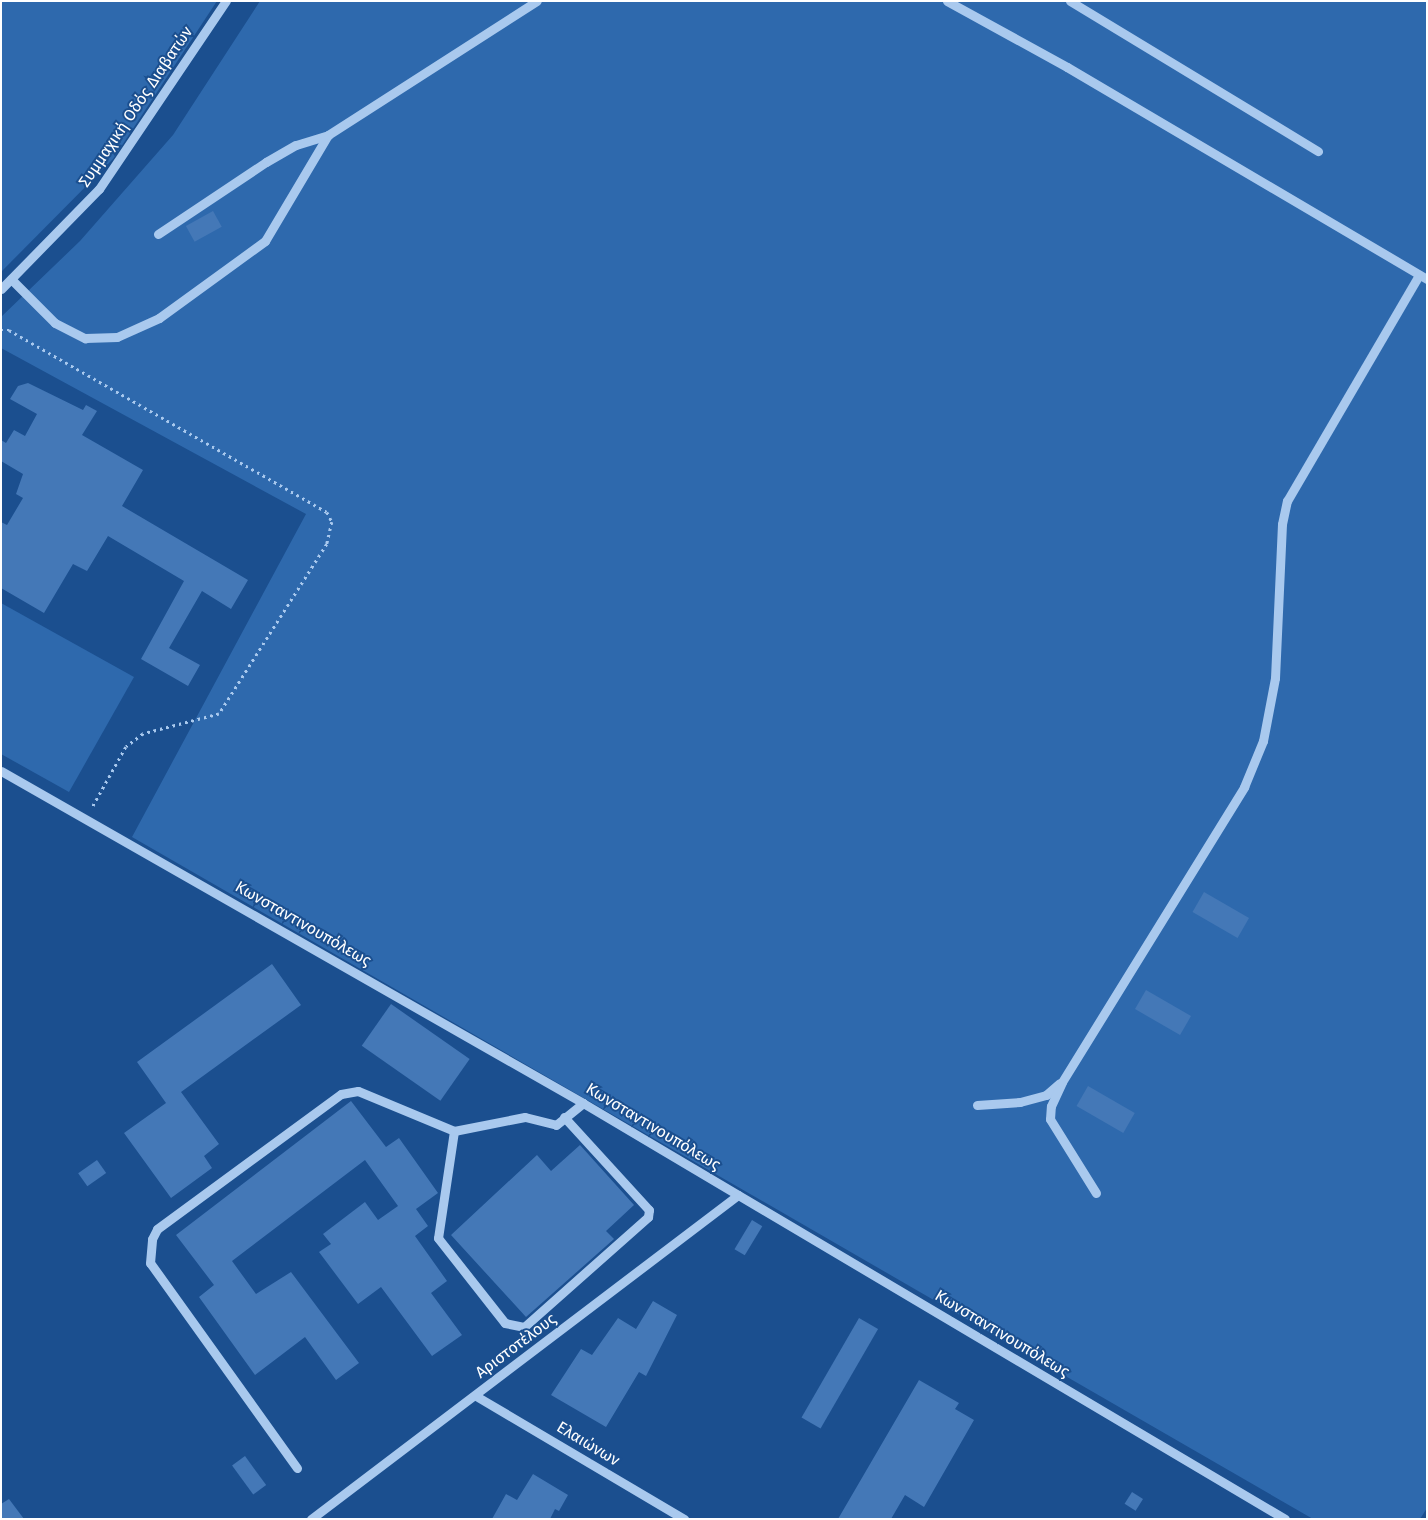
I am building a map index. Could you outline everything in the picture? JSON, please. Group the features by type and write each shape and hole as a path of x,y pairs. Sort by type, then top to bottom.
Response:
{"street":[{"name":"Συμμαχική Οδός Διαβατών","path":"1,288 99,189 226,1"},
{"path":"158,234 266,162 296,145 328,134 537,1"},
{"path":"947,1 1068,67 1423,277 1287,502 1281,532 1275,678 1263,741 1244,787 1062,1082 1050,1120 1096,1193"},
{"path":"1070,1 1318,151"},
{"path":"11,279 55,323 86,338 116,336 158,318 265,241 328,134"},
{"name":"Κωνσταντινουπόλεως","path":"1,771 583,1103 1285,1519"},
{"path":"977,1105 1020,1102 1046,1095 1062,1082"},
{"path":"297,1468 150,1263 152,1239 157,1229 341,1094 358,1091 454,1131 525,1117 556,1125 583,1103"},
{"path":"454,1131 438,1238 505,1323 517,1328 529,1323 648,1217 648,1205 564,1117"},
{"name":"Αριστοτέλους","path":"311,1519 476,1396 738,1195"},
{"name":"Ελαιώνων","path":"476,1396 684,1519"}],"path":[{"path":"1,330 9,330 327,512 332,522 327,544 219,714 138,739 126,748 86,818"}],"shaded area":[{"path":"1,1 217,1 113,159 1,272"},
{"path":"260,1 1427,1 1427,1508 1420,1519 1313,1519 132,837 306,514 1,348 1,317 80,241 173,135"},
{"path":"1,603 134,677 69,792 1,754"}],"building":[{"path":"213,211 222,227 195,242 186,226"},
{"path":"28,383 83,410 86,405 97,411 82,435 143,470 122,506 248,580 231,609 202,591 169,648 200,665 188,686 141,659 184,581 108,536 87,571 73,564 44,613 1,588 1,522 7,525 23,498 16,494 23,474 1,461 1,440 6,443 14,430 25,436 37,414 10,399 18,386"},
{"path":"1204,892 1249,918 1238,938 1192,912"},
{"path":"272,964 301,1005 181,1092 219,1144 204,1156 212,1168 171,1198 124,1133 166,1103 137,1062"},
{"path":"1146,990 1191,1016 1180,1035 1135,1009"},
{"path":"391,1004 470,1059 440,1101 362,1046"},
{"path":"1088,1086 1135,1113 1123,1133 1076,1106"},
{"path":"351,1101 386,1147 399,1138 438,1193 416,1209 428,1226 415,1236 447,1281 431,1293 462,1335 432,1356 381,1287 358,1304 319,1252 331,1244 323,1234 365,1202 378,1220 398,1206 365,1160 232,1261 256,1294 291,1272 359,1363 336,1380 305,1337 255,1375 199,1297 214,1285 176,1235"},
{"path":"580,1145 634,1205 606,1231 614,1239 526,1317 451,1235 537,1155 551,1171"},
{"path":"97,1160 106,1173 87,1186 78,1173"},
{"path":"752,1220 762,1226 745,1255 734,1249"},
{"path":"653,1301 677,1315 646,1376 639,1372 606,1427 551,1395 581,1349 592,1355 618,1318 636,1329"},
{"path":"859,1318 878,1329 821,1429 802,1418"},
{"path":"919,1380 959,1403 955,1409 974,1420 924,1507 905,1495 891,1519 838,1519"},
{"path":"245,1456 266,1485 253,1495 232,1465"},
{"path":"533,1474 568,1495 559,1511 555,1509 550,1519 492,1519 506,1494 517,1500"},
{"path":"1132,1492 1143,1499 1136,1511 1125,1504"},
{"path":"9,1499 24,1519 1,1519 1,1504"}]}
